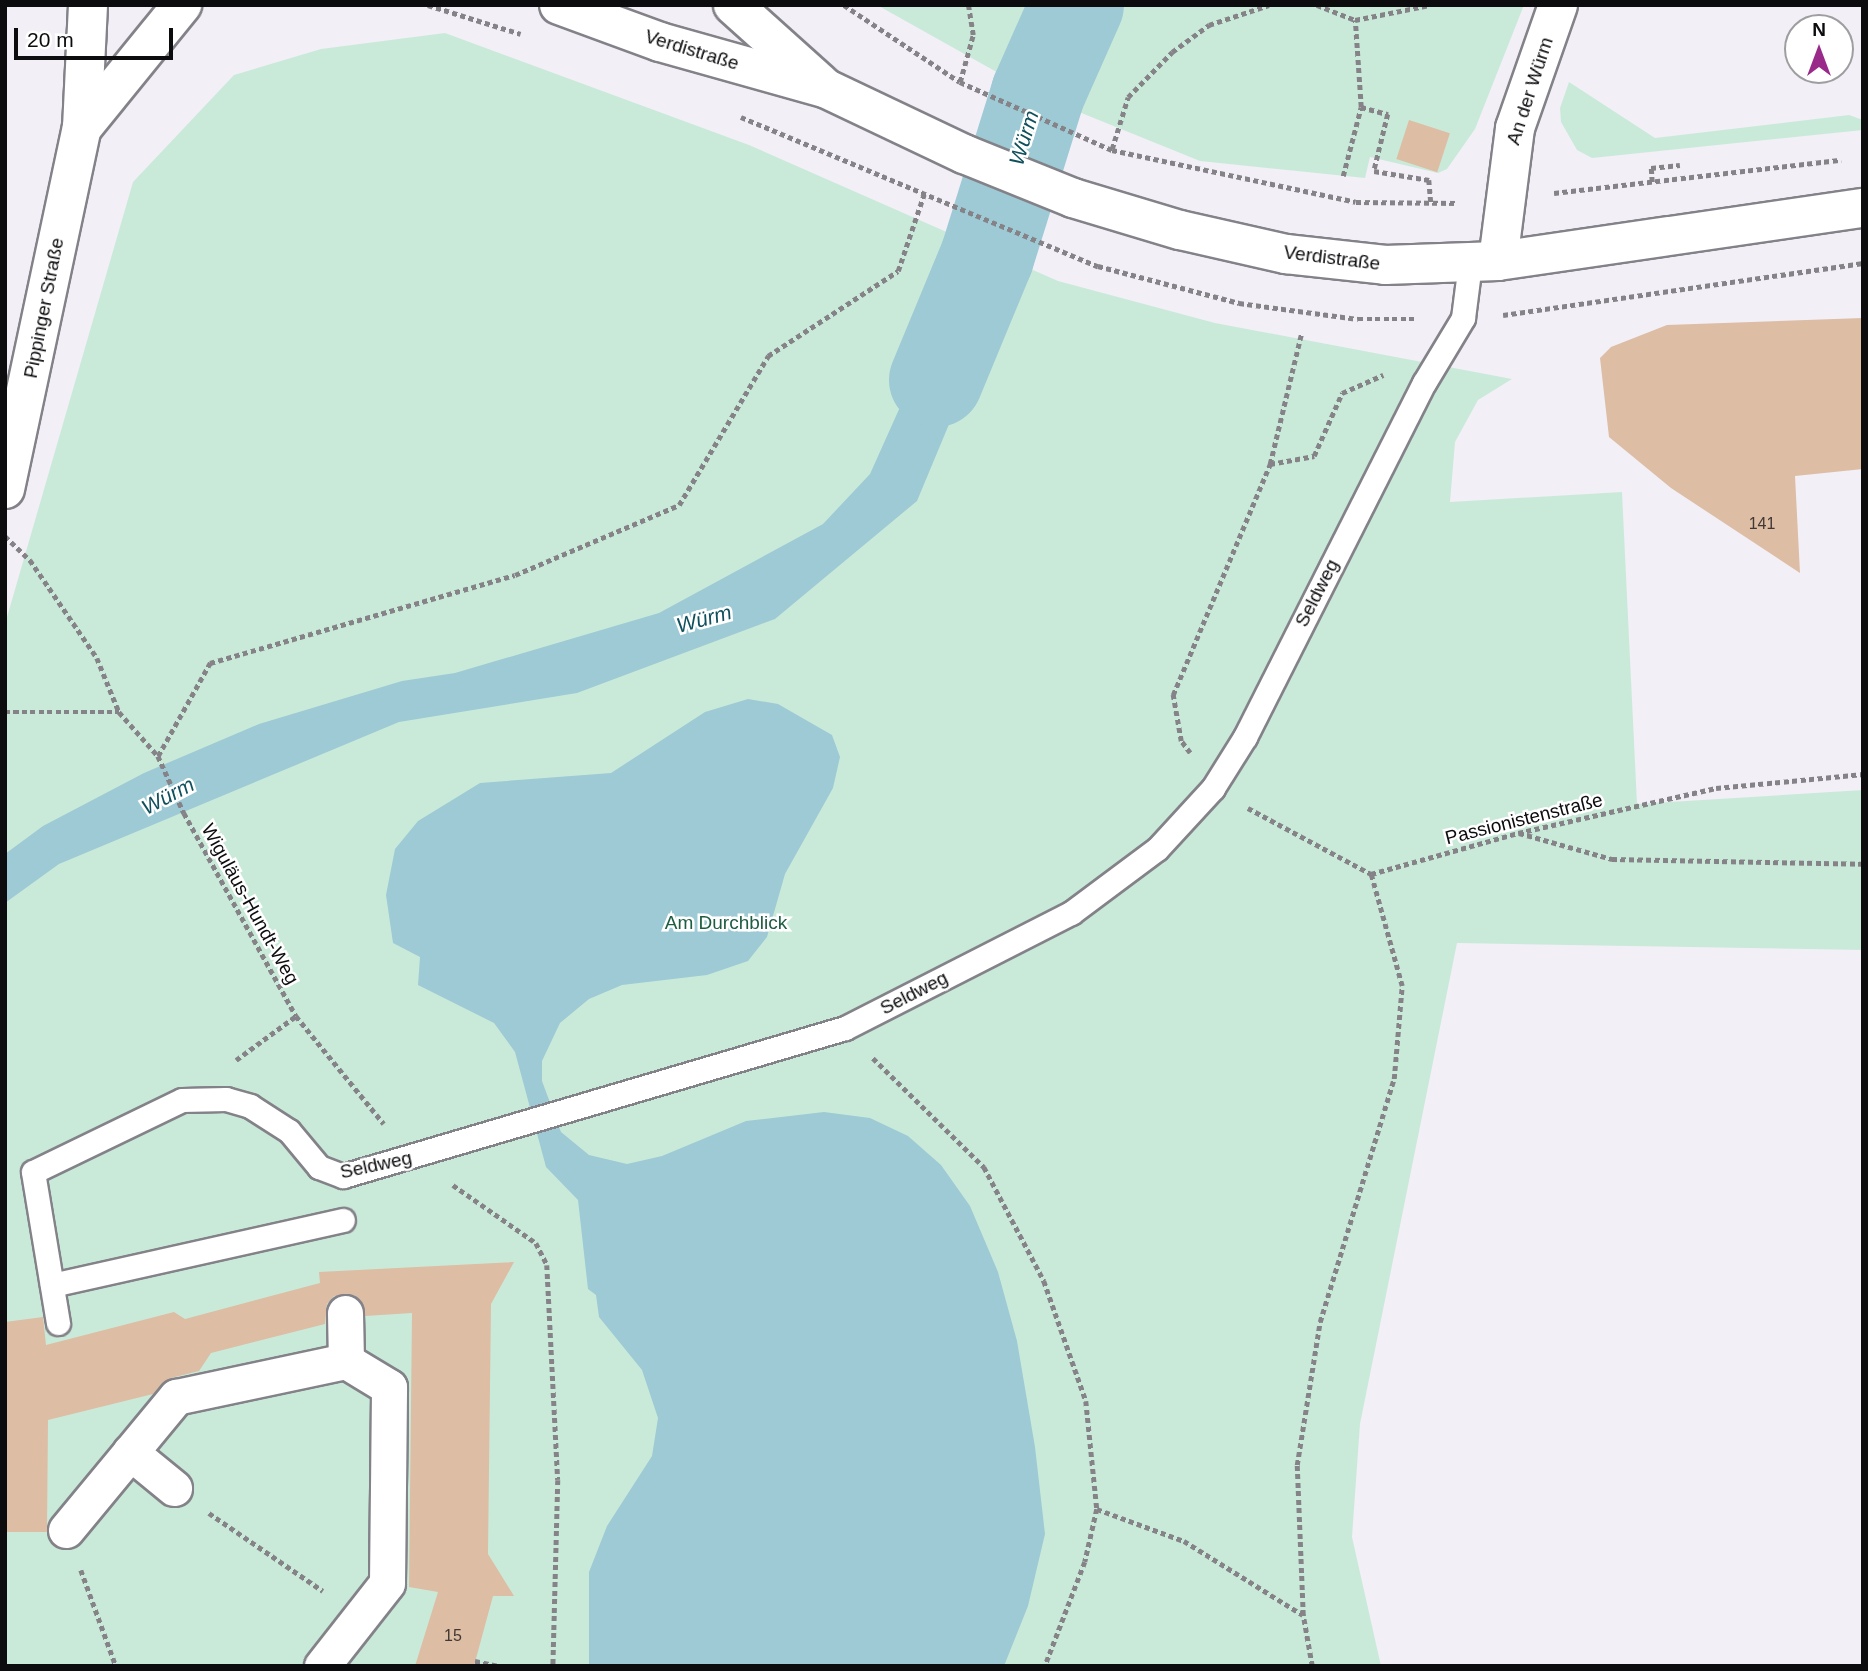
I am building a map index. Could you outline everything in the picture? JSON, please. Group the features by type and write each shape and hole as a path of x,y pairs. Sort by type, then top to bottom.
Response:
{"main road":[{"name":"Pippinger Straße","path":"5,489 82,128 88,5"},
{"name":"Pippinger Straße","path":"82,128 182,5"},
{"name":"Verdistraße","path":"559,5 660,42 827,89 964,154 1073,198 1180,230 1286,254 1385,265 1484,262 1863,208"},
{"name":"Verdistraße","path":"733,5 827,89"},
{"name":"An der Würm","path":"1484,262 1515,128 1559,5"}],"street":[{"path":"345,1313 346,1361"},
{"path":"66,1530 176,1397 346,1361 389,1387 387,1583 354,1610 322,1666"},
{"path":"130,1452 174,1488"}],"lane":[{"name":"Seldweg","path":"52,1285 33,1172 182,1100 226,1100 250,1106 289,1131 319,1167 335,1176 412,1158 845,1028 1071,913 1157,849 1213,788 1245,737 1424,383 1463,318 1484,262"},
{"path":"58,1323 52,1285 343,1220"}],"path":[{"path":"844,5 960,82 1094,142"},
{"path":"960,82 973,35 968,5"},
{"path":"1112,150 1128,97 1172,51 1209,25 1269,5"},
{"path":"1317,5 1355,20 1430,5"},
{"path":"1343,176 1361,107 1355,20"},
{"path":"1361,107 1388,114 1374,171 1429,180 1431,205"},
{"path":"1653,182 1651,168 1680,165"},
{"path":"158,756 209,663 514,575 679,505 768,356 898,271 924,194"},
{"path":"946,203 1054,248"},
{"path":"1301,335 1270,464 1173,695 1181,741 1213,788 1371,874 1402,986 1394,1079 1320,1322 1297,1465 1303,1615 1312,1666"},
{"path":"1270,464 1314,456 1342,393 1388,373 1424,383"},
{"path":"5,536 30,561 97,658 118,712 5,712"},
{"name":"Wiguläus-Hundt-Weg","path":"118,712 158,756 184,813 296,1016 412,1158 528,1237 547,1265 558,1480 553,1666"},
{"name":"Passionistenstraße","path":"1371,874 1518,833 1716,788 1863,774"},
{"path":"1518,833 1612,859 1863,864"},
{"path":"845,1028 984,1167 1044,1282 1086,1401 1097,1508 1085,1562 1045,1666"},
{"path":"174,1488 354,1610"},
{"path":"1097,1508 1184,1541 1303,1615"},
{"path":"66,1530 116,1666"},
{"path":"475,1661 498,1666"}],"green space":[{"path":"877,5 1524,5 1475,129 1447,169 1438,173 1370,157 1365,178 1200,161 1074,110 1079,96 1025,69 1018,84"},
{"name":"Am Durchblick","path":"445,33 749,145 1058,281 1215,323 1512,379 1478,400 1455,442 1450,502 1622,492 1637,804 1863,790 1863,950 1457,943 1360,1424 1352,1537 1381,1666 5,1666 5,624 133,182 234,75 321,49"},
{"path":"1569,82 1655,138 1849,115 1863,120 1863,130 1592,158 1577,150 1561,122 1560,108"}],"water":[{"path":"1050,5 1111,5 1074,110 1020,88"},
{"path":"970,251 1015,266 917,501 775,619 577,693 399,722 59,864 5,903 5,854 43,826 144,773 259,724 402,681 455,673 659,613 823,524 870,474"},
{"path":"748,699 778,704 832,735 840,757 833,788 785,874 767,937 748,961 707,975 622,985 589,999 560,1023 542,1061 542,1081 561,1132 589,1155 627,1164 662,1156 746,1121 824,1112 870,1118 908,1136 941,1165 970,1206 998,1272 1017,1341 1035,1447 1045,1534 1028,1606 1004,1666 589,1666 589,1572 607,1526 652,1456 658,1418 642,1370 599,1317 596,1295 588,1289 578,1200 546,1167 515,1052 494,1023 418,985 420,957 393,943 386,895 395,849 418,821 480,783 611,773 705,712"}],"building":[{"path":"1409,120 1450,133 1437,172 1396,159"},
{"path":"1863,318 1863,469 1795,476 1800,573 1671,488 1609,437 1600,358 1611,347 1667,325"},
{"path":"514,1262 491,1304 488,1554 514,1596 493,1596 474,1666 415,1666 438,1592 409,1587 412,1313 365,1316 362,1303 354,1295 334,1296 327,1304 325,1324 211,1353 199,1371 171,1378 153,1394 48,1420 47,1532 5,1532 5,1322 43,1317 46,1345 174,1312 185,1319 320,1283 319,1272"}],"waterway":[{"name":"Würm","path":"936,380 987,257 1038,93 1077,5"}]}
